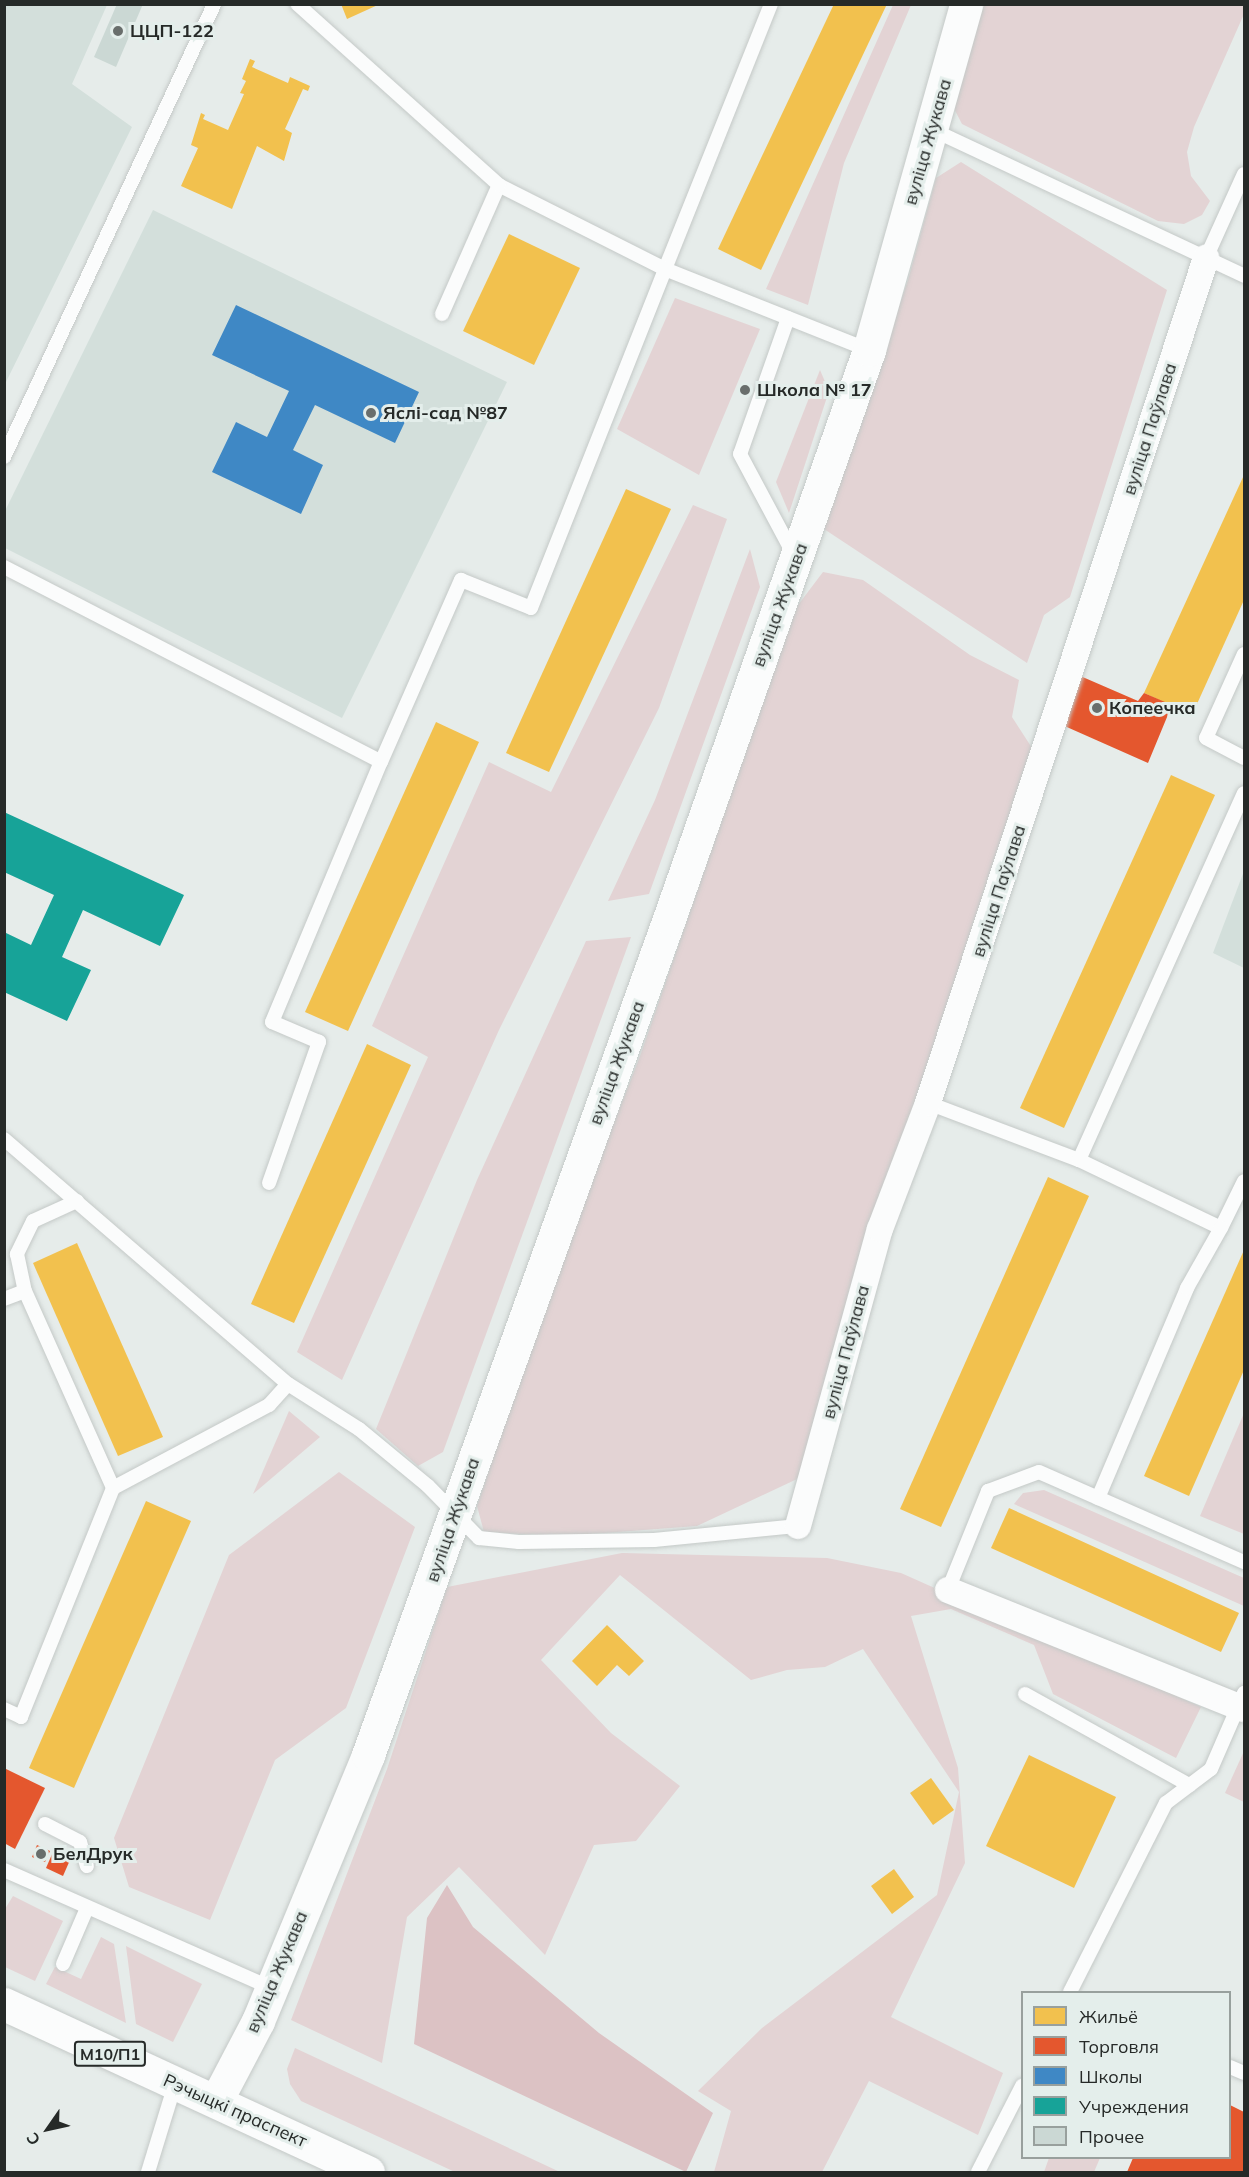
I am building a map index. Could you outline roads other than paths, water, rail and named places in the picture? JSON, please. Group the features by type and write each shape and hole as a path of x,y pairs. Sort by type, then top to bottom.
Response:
{"street":[{"name":"вуліца Жукава","path":"216,2102 271,1988 368,1755 796,559 869,350 933,130 966,4"},
{"name":"вуліца Паўлава","path":"798,1526 880,1229 928,1103 1206,258"},
{"path":"948,1590 1243,1703"},
{"name":"Рэчыцкі праспект","path":"4,2004 368,2172"}],"lane":[{"path":"4,457 214,4"},
{"path":"297,4 499,185 664,269 869,350"},
{"path":"269,1183 319,1042 272,1022 381,762 461,579 531,608 771,4"},
{"path":"933,130 1245,276"},
{"path":"1206,258 1245,174"},
{"path":"442,314 499,185"},
{"path":"788,318 740,454 796,559"},
{"path":"4,567 381,762"},
{"path":"1245,654 1206,738 1245,758"},
{"path":"1079,1160 1245,793"},
{"path":"928,1103 1079,1160 1221,1228"},
{"path":"4,1139 288,1384 359,1429 428,1485 479,1538 519,1542 654,1540 798,1526"},
{"path":"1098,1498 1187,1288 1245,1181"},
{"path":"77,1201 33,1221 17,1254 25,1291 113,1488"},
{"path":"4,1299 25,1291"},
{"path":"4,1710 21,1717 113,1488 269,1405 288,1384"},
{"path":"948,1590 988,1491 1039,1472 1245,1562"},
{"path":"1024,1694 1189,1785"},
{"path":"1072,1991 1166,1803 1211,1769 1243,1703"},
{"path":"45,1824 80,1842 87,1866"},
{"path":"4,1870 271,1988"},
{"path":"63,1964 87,1908"},
{"path":"1231,2067 1245,2073"},
{"path":"148,2172 175,2084"},
{"path":"978,2172 1021,2090"}],"place":[{"name":"ЦЦП-122","path":"118,31"},
{"name":"Школа № 17","path":"745,390"},
{"name":"Яслі-сад №87","path":"371,413"},
{"name":"Копеечка","path":"1097,708"},
{"name":"БелДрук","path":"41,1854"}]}
